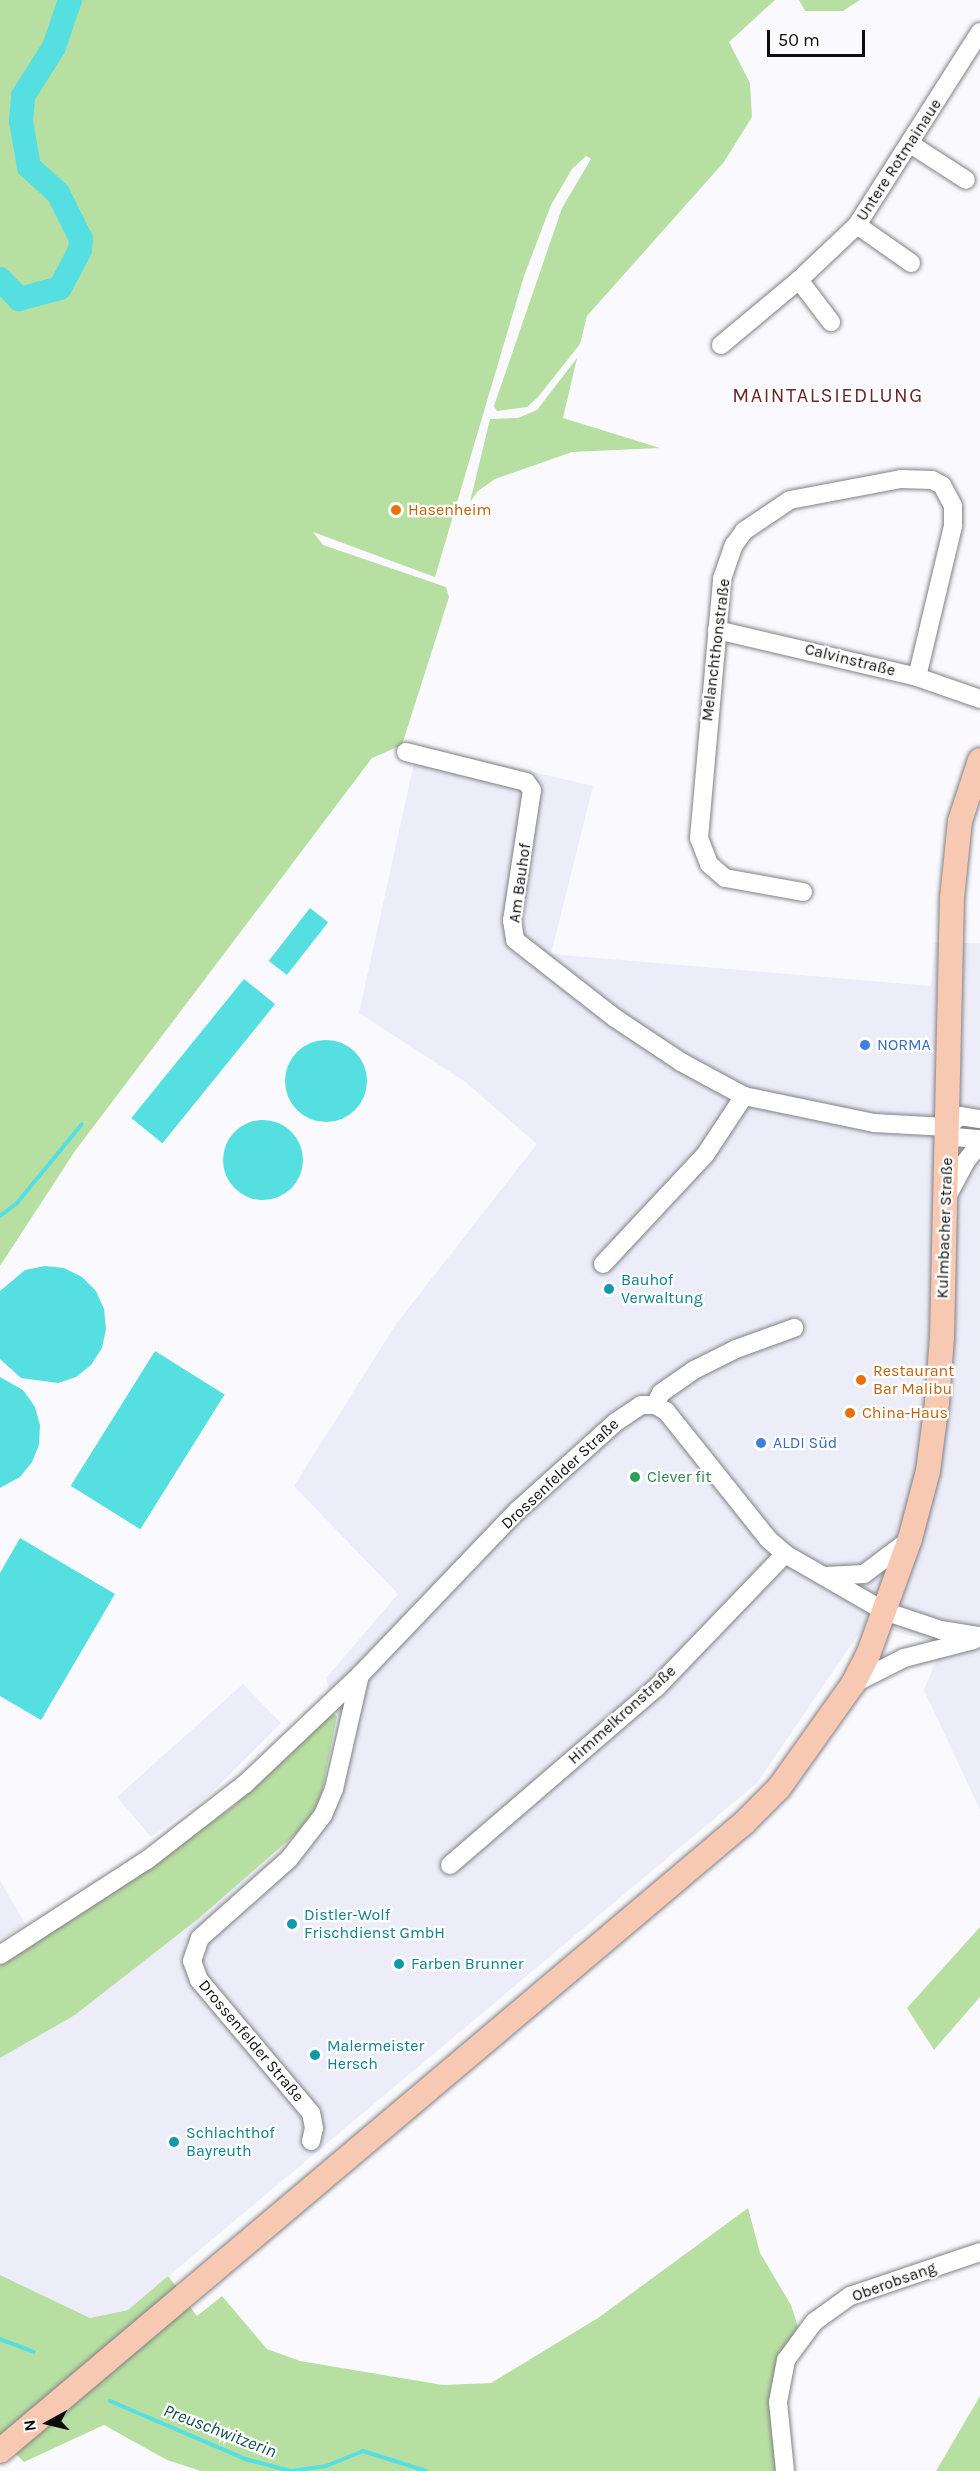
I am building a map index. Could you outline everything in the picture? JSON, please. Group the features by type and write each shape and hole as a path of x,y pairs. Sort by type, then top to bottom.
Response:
{"main road":[{"name":"Kulmbacher Straße","path":"0,2451 720,1845 779,1788 853,1684 884,1611 910,1539 928,1472 937,1402 957,845 965,799 980,760"}],"street":[{"name":"Untere Rotmainaue","path":"721,345 799,280 857,225 912,145 980,32"},
{"path":"912,145 966,180"},
{"path":"857,225 911,263"},
{"path":"799,280 831,322"},
{"name":"Melanchthonstraße","path":"803,892 725,878 709,864 701,847 698,828 722,579 734,545 754,523 790,500 901,479 932,480 942,485 953,507 953,526 917,677"},
{"name":"Calvinstraße","path":"717,630 917,677 980,699"},
{"name":"Am Bauhof","path":"406,752 526,782 532,790 533,799 512,920 515,940 615,1018 681,1062 744,1096 853,1120 947,1127"},
{"path":"603,1264 705,1155 744,1096"},
{"path":"980,1119 960,1116 947,1127 959,1139 980,1138"},
{"path":"946,1199 966,1161 980,1144"},
{"path":"794,1328 735,1349 694,1370 661,1393 655,1405 666,1411 768,1539 785,1554 884,1611 941,1630 980,1638"},
{"name":"Drossenfelder Straße","path":"0,1955 192,1829 280,1754 361,1674 517,1511 629,1411 655,1405"},
{"path":"820,1576 864,1574 910,1539"},
{"name":"Himmelkronstraße","path":"450,1865 656,1688 785,1554"},
{"path":"853,1684 904,1658 980,1638"},
{"name":"Drossenfelder Straße","path":"310,2141 314,2128 310,2113 199,1980 192,1961 200,1938 289,1859 323,1815 334,1789 361,1674"},
{"name":"Oberobsang","path":"785,2471 778,2402 786,2360 814,2322 850,2296 980,2252"}],"shaded area":[{"path":"418,745 593,786 551,954 931,986 935,943 980,943 980,1810 924,1690 942,1645 866,1623 757,1783 128,2310 90,2318 0,2275 0,2058 75,2015 198,1919 298,1832 320,1802 337,1716 326,1678 398,1594 294,1486 396,1324 537,1144 464,1081 359,1013"},
{"path":"243,1684 281,1723 209,1795 151,1837 117,1797"},
{"path":"0,1880 25,1924 0,1940"}],"green space":[{"path":"0,0 775,0 729,42 750,83 752,117 724,162 587,316 580,344 538,397 527,407 497,411 494,406 562,208 591,159 586,156 572,169 551,205 524,276 435,577 313,532 323,545 446,587 449,597 402,745 372,758 75,1151 0,1266"},
{"path":"799,0 860,0 843,11 805,11"},
{"path":"577,358 563,418 660,448 572,452 495,479 478,491 470,502 490,419 518,418 537,410"},
{"path":"329,1712 337,1716 320,1802 298,1832 198,1919 75,2015 0,2058 0,1964 110,1895 235,1805"},
{"path":"980,1927 980,1997 934,2050 907,2008"},
{"path":"748,2208 760,2253 791,2305 800,2333 778,2359 789,2471 201,2471 167,2460 104,2425 24,2462 13,2451 188,2304 197,2316 222,2296 267,2349 300,2361 443,2385 491,2383 598,2318"},
{"path":"0,2275 90,2318 128,2310 168,2276 178,2289 0,2439"},
{"path":"980,2396 980,2471 936,2471"}],"water":[{"path":"310,908 328,922 287,975 269,961"},
{"path":"244,979 275,1004 162,1143 131,1118"},
{"path":"326,1040 342,1043 355,1052 364,1065 367,1081 364,1097 355,1110 342,1119 326,1122 310,1119 297,1110 288,1097 285,1081 288,1065 297,1052 310,1043"},
{"path":"263,1120 278,1123 291,1132 300,1145 303,1160 300,1175 291,1188 278,1197 263,1200 248,1197 235,1188 226,1175 223,1160 226,1145 235,1132 248,1123"},
{"path":"45,1266 64,1268 82,1277 96,1291 104,1309 106,1329 102,1348 91,1365 76,1377 58,1383 21,1378 0,1359 0,1291 25,1270"},
{"path":"155,1351 225,1394 140,1529 71,1486"},
{"path":"0,1377 23,1390 35,1407 40,1425 39,1445 32,1462 20,1477 0,1488"},
{"path":"20,1538 115,1594 41,1720 0,1696 0,1573"}],"waterway":[{"path":"0,279 19,299 60,288 80,250 81,239 58,193 29,167 21,121 23,96 54,47 70,0"},
{"path":"0,1216 17,1203 82,1124"},
{"name":"Preuschwitzerin","path":"0,2339 34,2352"},
{"name":"Preuschwitzerin","path":"110,2401 245,2459 291,2471 326,2466 363,2451 426,2471"}],"place":[{"name":"Hasenheim","path":"396,510"},
{"name":"NORMA","path":"865,1045"},
{"name":"Bauhof Verwaltung","path":"609,1289"},
{"name":"Restaurant Bar Malibu","path":"861,1380"},
{"name":"China-Haus","path":"850,1413"},
{"name":"ALDI Süd","path":"761,1443"},
{"name":"Clever fit","path":"635,1477"},
{"name":"Distler-Wolf Frischdienst GmbH","path":"292,1924"},
{"name":"Farben Brunner","path":"399,1964"},
{"name":"Malermeister Hersch","path":"315,2055"},
{"name":"Schlachthof Bayreuth","path":"174,2142"}],"district":[{"name":"MAINTALSIEDLUNG","path":"828,395"}]}
